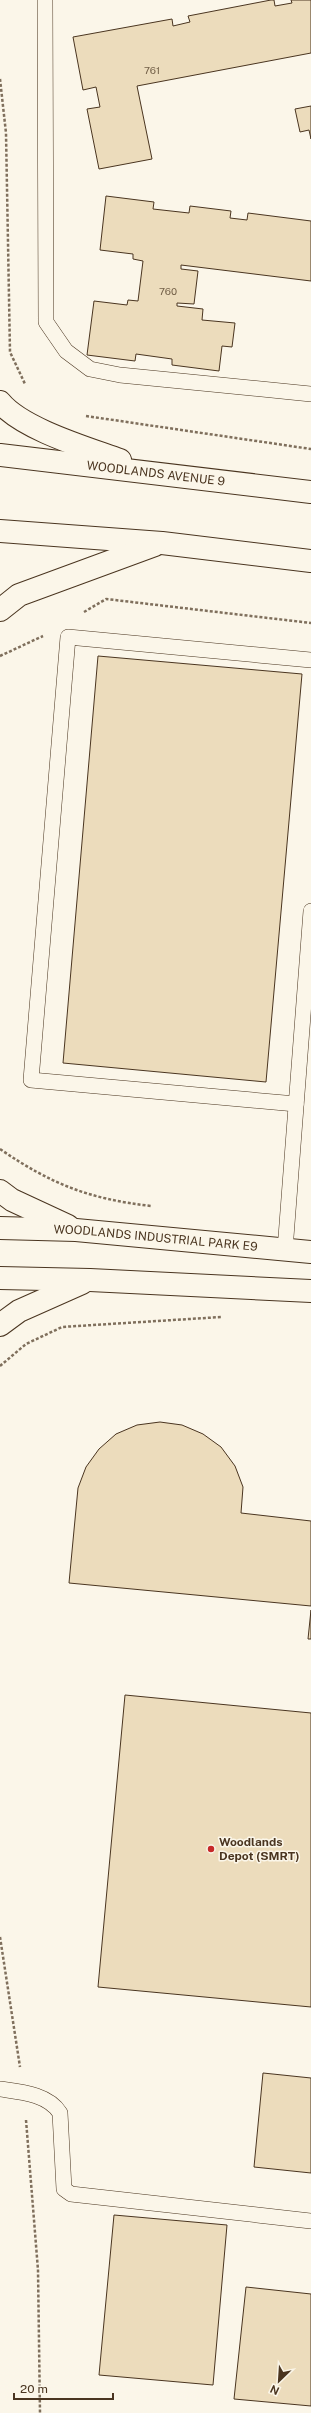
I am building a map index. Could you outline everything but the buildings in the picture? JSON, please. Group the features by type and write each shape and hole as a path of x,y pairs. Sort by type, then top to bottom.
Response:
{"main road":[{"path":"0,402 8,412 66,441 157,472"},
{"name":"WOODLANDS AVENUE 9","path":"0,455 157,472 311,492"},
{"path":"0,531 162,542 311,561"},
{"path":"0,610 19,595 162,542"},
{"path":"0,1191 12,1200 76,1230"},
{"name":"WOODLANDS INDUSTRIAL PARK E9","path":"0,1228 76,1230 311,1252"},
{"path":"0,1278 90,1280 311,1290"},
{"path":"0,1325 19,1311 90,1280"}],"lane":[{"path":"45,0 46,322 66,351 90,369 120,375 311,394"},
{"path":"296,1104 31,1080 68,637 311,660"},
{"path":"284,1250 311,911"},
{"path":"0,2089 24,2092 54,2103 60,2113 64,2189 71,2194 311,2221"}],"path":[{"path":"0,79 6,133 10,352 26,386"},
{"path":"82,415 311,449"},
{"path":"0,1149 33,1171 72,1189 105,1200 156,1207"},
{"path":"0,1366 26,1344 62,1327 226,1317"},
{"path":"0,1937 24,2092 38,2270 40,2413"}],"place":[{"name":"Woodlands Depot (SMRT)","path":"211,1849"}]}
